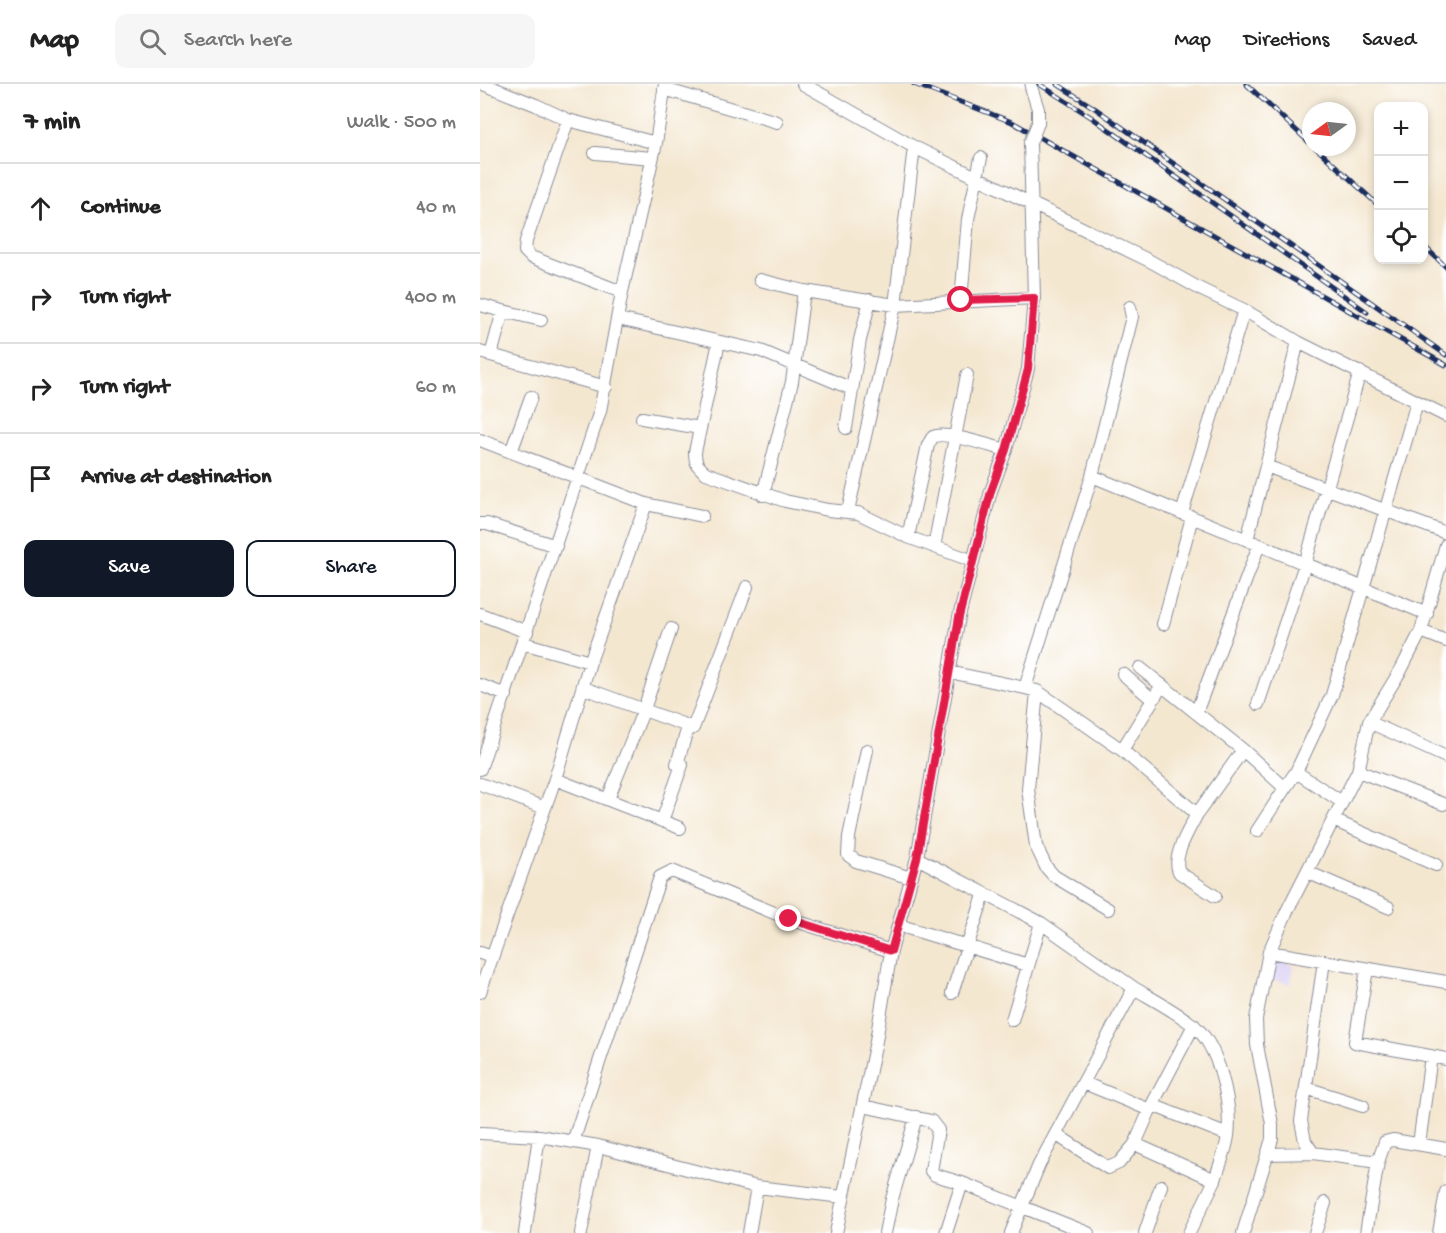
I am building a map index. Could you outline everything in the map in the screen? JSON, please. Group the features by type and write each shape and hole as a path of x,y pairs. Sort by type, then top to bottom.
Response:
{"street":[{"path":"483,84 568,120 656,143"},
{"path":"803,84 914,147 1150,261 1244,310 1298,342 1446,416"},
{"path":"480,769 483,748 506,695 600,411 622,292 656,143 665,87 777,122"},
{"path":"836,1233 863,1106 891,951 917,858 959,617 991,491 1006,450 1028,369 1034,298 1030,143 1038,123 1038,109 1031,87"},
{"path":"568,120 526,241 525,251 531,257 622,292"},
{"path":"848,511 895,305 914,147"},
{"path":"595,153 652,158"},
{"path":"961,300 968,219 981,158"},
{"path":"760,280 804,291 895,305 1034,298"},
{"path":"763,495 792,382 804,291"},
{"path":"846,428 860,340 870,300"},
{"path":"480,305 541,320"},
{"path":"1108,909 1054,876 1046,867 1036,846 1029,805 1028,782 1031,689 1092,476 1132,317 1130,307"},
{"path":"1163,624 1186,515 1244,310"},
{"path":"503,311 486,354 606,387"},
{"path":"618,319 761,351 852,389"},
{"path":"719,342 695,452 698,467 706,473 763,495 805,506 858,513 908,537 973,561"},
{"path":"1196,713 1253,542 1266,466 1298,342"},
{"path":"1258,704 1305,564 1360,372"},
{"path":"934,547 967,375"},
{"path":"511,452 531,397"},
{"path":"1257,831 1296,772 1332,695 1418,402"},
{"path":"642,418 700,428"},
{"path":"908,537 931,438 936,435 955,437 1006,450"},
{"path":"480,440 646,504 702,516"},
{"path":"1266,466 1386,512 1446,532"},
{"path":"1092,476 1427,614"},
{"path":"480,992 486,955 555,779 590,662 646,504"},
{"path":"480,524 487,524 556,546"},
{"path":"1244,1233 1272,1139 1272,1124 1257,1045 1256,1019 1269,952 1287,911 1358,771 1369,722 1402,668 1421,631 1446,544"},
{"path":"584,688 693,728 747,587"},
{"path":"480,614 525,637 590,662"},
{"path":"608,799 644,709 671,630"},
{"path":"1421,631 1446,641"},
{"path":"1140,668 1243,750 1285,788"},
{"path":"949,672 1031,689 1122,750 1197,813"},
{"path":"1123,674 1153,700"},
{"path":"480,685 506,695"},
{"path":"1122,750 1161,685"},
{"path":"1369,722 1446,757"},
{"path":"662,821 680,765 688,727"},
{"path":"867,750 849,837 848,855 856,861 911,878"},
{"path":"1215,896 1180,873 1177,869 1177,856 1197,813 1243,750"},
{"path":"1358,771 1443,804"},
{"path":"1296,772 1342,802"},
{"path":"555,779 680,828"},
{"path":"480,784 545,807"},
{"path":"1333,820 1436,865"},
{"path":"917,858 1041,923 1134,988 1194,1025 1206,1039 1227,1096 1228,1135 1215,1180 1189,1233"},
{"path":"573,1142 660,877 672,871 789,919 891,951"},
{"path":"1307,872 1388,907"},
{"path":"952,993 984,895"},
{"path":"1012,1020 1041,923"},
{"path":"898,924 1028,965"},
{"path":"1269,952 1446,982"},
{"path":"1313,1153 1305,1141 1302,1121 1324,961"},
{"path":"1367,969 1355,1042 1446,1059"},
{"path":"1011,1233 1039,1165 1134,988"},
{"path":"1057,1135 1108,1168 1119,1163 1135,1144 1194,1025"},
{"path":"1419,1144 1431,1056"},
{"path":"1084,1083 1228,1135"},
{"path":"1306,1088 1363,1106"},
{"path":"863,1106 932,1121 938,1130 931,1171 935,1175 962,1183 1086,1233"},
{"path":"885,1233 892,1199 916,1117"},
{"path":"480,1133 539,1136 598,1146 758,1187 843,1197"},
{"path":"525,1233 539,1136"},
{"path":"1366,1233 1378,1162 1385,1142 1393,1140 1446,1149"},
{"path":"1135,1144 1215,1180"},
{"path":"581,1233 598,1146"},
{"path":"1267,1154 1313,1153 1378,1162"},
{"path":"946,1233 962,1183"},
{"path":"1145,1233 1161,1186"},
{"path":"750,1233 758,1187"},
{"path":"1439,1233 1446,1192"},
{"path":"1316,1233 1325,1203"}],"shaded area":[{"path":"1269,952 1293,966 1291,984 1272,979 1269,969 1278,972"}],"railway":[{"path":"914,84 1012,122 1446,365"},
{"path":"1039,84 1091,117 1367,312"},
{"path":"1057,84 1446,355"},
{"path":"1246,84 1302,136"},
{"path":"1325,156 1374,201"},
{"path":"1428,250 1446,267"}],"route":[{"path":"789,919 891,951 917,858 959,617 991,491 1006,450 1028,369 1034,298 961,300"}]}
